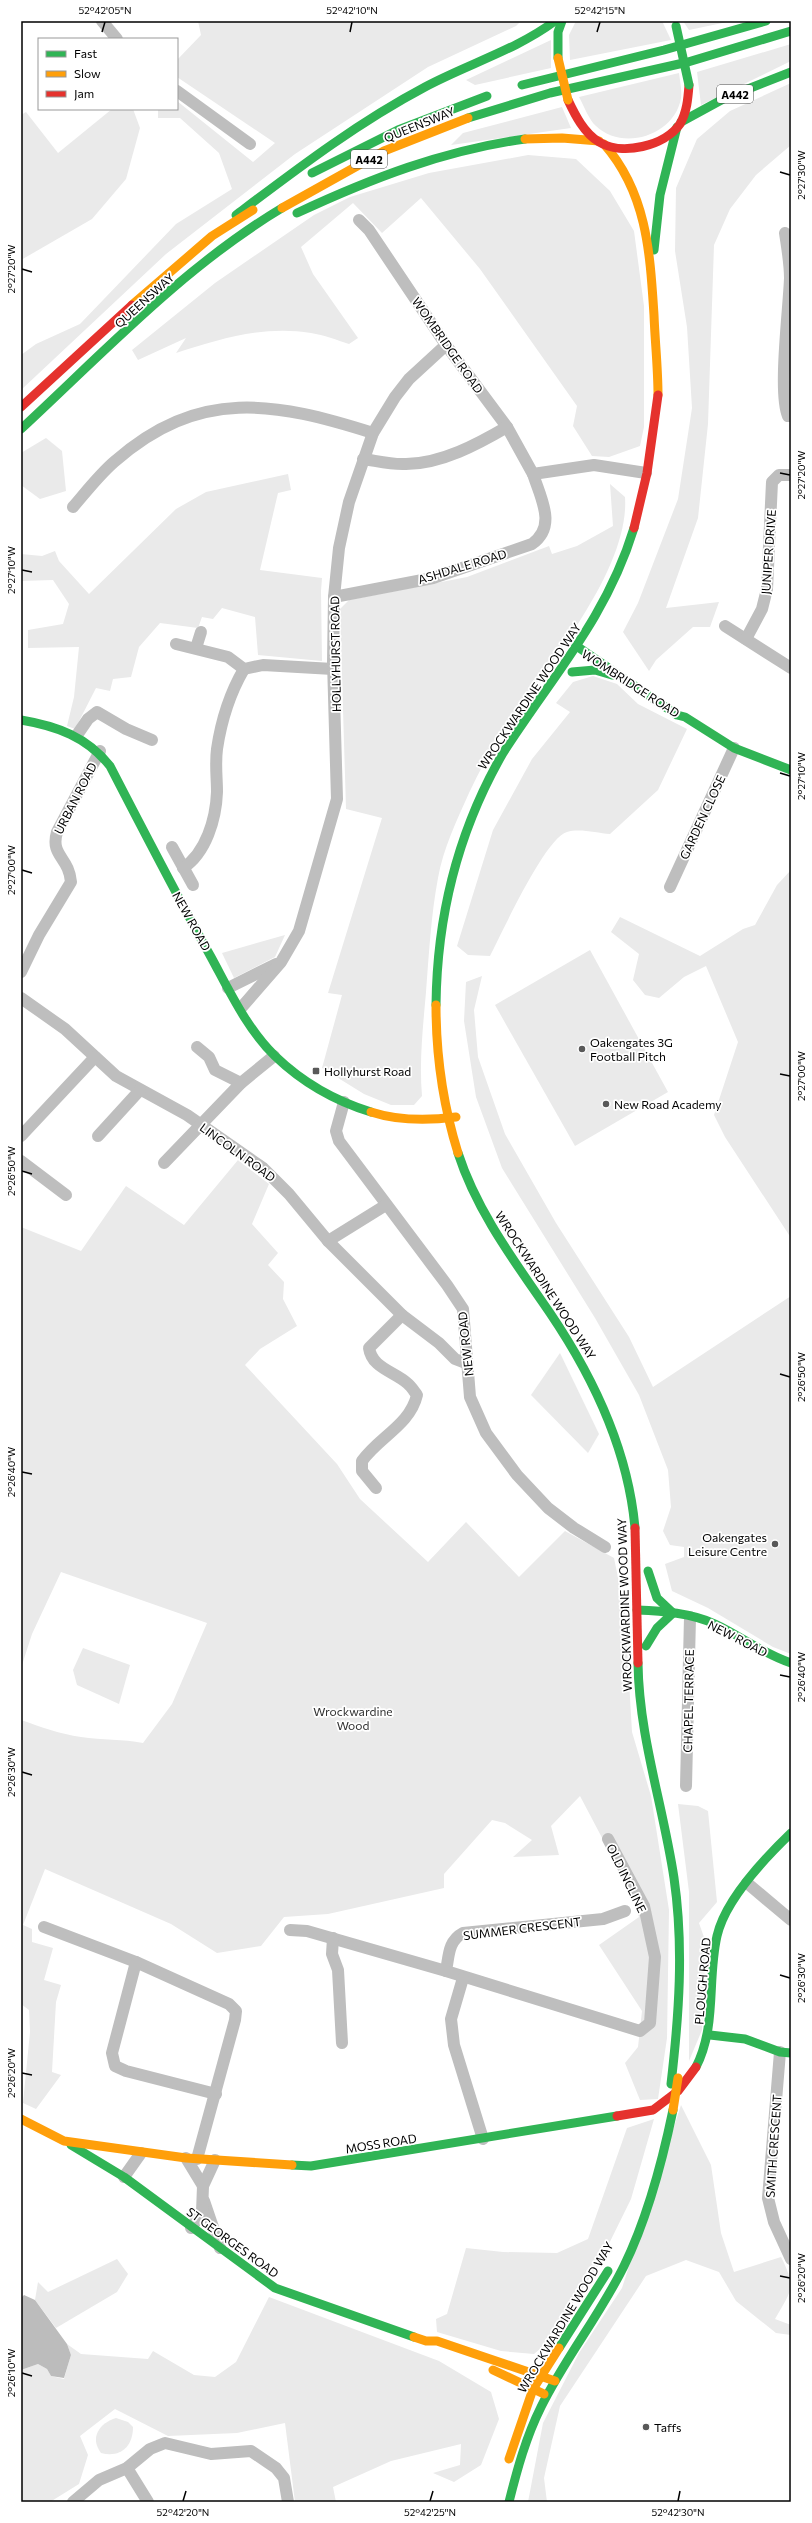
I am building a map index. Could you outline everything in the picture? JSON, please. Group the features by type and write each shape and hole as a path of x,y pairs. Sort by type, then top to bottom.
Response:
{"main road":[{"name":"A442","path":"212,236 310,159 359,126 425,87 538,34 555,21"},
{"name":"WROCKWARDINE WOOD WAY","path":"562,21 558,32 558,58 568,100 583,125 617,156 637,196 652,271"},
{"path":"513,88 766,21"},
{"name":"WROCKWARDINE WOOD WAY","path":"618,675 595,670 570,675 621,567 630,541 646,473 658,402 652,271 660,195 679,124 688,98 688,85 683,51 675,24"},
{"name":"QUEENSWAY","path":"21,429 150,310 204,263 262,220 310,190 384,151 466,119 550,92 688,62 791,31"},
{"name":"A442","path":"679,124 725,98 791,72"},
{"name":"QUEENSWAY","path":"21,407 154,284 212,236 299,181 360,145 445,109 498,93"},
{"path":"602,143 625,148 643,147 662,139 679,124"},
{"name":"A442","path":"288,218 359,185 425,162 484,146 557,136 602,143"},
{"name":"A442","path":"204,263 274,225"},
{"name":"WROCKWARDINE WOOD WAY","path":"625,578 648,509 657,462 663,410 658,402"},
{"name":"WROCKWARDINE WOOD WAY","path":"584,647 504,750 477,801 458,850 443,914 437,966 436,1011 440,1068 469,1184 511,1256 580,1358 608,1417 630,1491 635,1542 642,1722 672,1863 677,1905 679,1984 675,2081"},
{"name":"WOMBRIDGE ROAD","path":"584,647 618,675 677,716 685,717 734,748 791,770"},
{"name":"WOMBRIDGE ROAD","path":"584,647 681,710 685,717"},
{"name":"NEW ROAD","path":"21,720 77,735 100,751 110,766 228,988 274,1056 322,1093 344,1102 406,1120 452,1118"},
{"name":"WROCKWARDINE WOOD WAY","path":"529,732 493,785 473,828 462,867 451,922 446,966 444,1016 452,1118 475,1175 492,1211 514,1248 592,1365 606,1395 627,1453 645,1539"},
{"name":"WROCKWARDINE WOOD WAY","path":"509,2502 518,2466 547,2395 596,2317 624,2266 642,2224 659,2169 669,2111 683,2047 686,1972 682,1880 649,1711 646,1646 647,1559"},
{"path":"646,1646 656,1628 673,1613 657,1598 648,1571"},
{"name":"NEW ROAD","path":"637,1610 673,1613 722,1628 778,1659 791,1663"},
{"name":"PLOUGH ROAD","path":"710,2035 717,1935 725,1917 747,1883 777,1845 791,1833"},
{"path":"710,2035 745,2039 786,2053"},
{"name":"MOSS ROAD","path":"21,2119 64,2141 141,2153 215,2160 311,2166 653,2110 678,2091 697,2064 710,2035"},
{"name":"WROCKWARDINE WOOD WAY","path":"633,2219 648,2180 669,2111"},
{"name":"ST GEORGES ROAD","path":"64,2141 124,2177 191,2228 275,2288 426,2341 434,2347 547,2395"},
{"name":"WROCKWARDINE WOOD WAY","path":"506,2470 533,2389 603,2282 613,2261"},
{"name":"ST GEORGES ROAD","path":"426,2341 437,2341 555,2381"}],"street":[{"path":"102,21 116,38"},
{"path":"178,92 250,144"},
{"name":"WOMBRIDGE ROAD","path":"359,220 369,230 446,345 507,427 533,474 546,515"},
{"path":"785,232 790,276 784,389 786,410 788,416 791,416"},
{"name":"HOLLYHURST ROAD","path":"241,1008 281,962 300,931 337,799 333,670 334,597 342,532 349,502 373,432 395,397 409,379 446,345"},
{"path":"73,507 114,462 149,435 190,416 233,407 271,408 315,416 373,432"},
{"path":"363,458 395,464 423,462 463,449 507,427"},
{"path":"533,474 594,465 646,473"},
{"name":"JUNIPER DRIVE","path":"746,639 762,609 767,589 772,482 779,475 791,475"},
{"name":"ASHDALE ROAD","path":"334,597 433,578 523,547 539,539 546,529 546,515"},
{"path":"725,626 791,668"},
{"path":"196,648 200,632"},
{"path":"176,644 228,657 244,669"},
{"path":"183,868 193,862 204,845 216,807 217,748 234,685 244,669 263,665 333,670"},
{"path":"77,735 88,719 97,712 126,729 152,740"},
{"name":"GARDEN CLOSE","path":"670,887 734,748"},
{"name":"URBAN ROAD","path":"21,972 40,935 71,882 67,863 54,848 54,841 57,832 100,751"},
{"path":"172,847 192,885"},
{"path":"228,988 281,962"},
{"name":"LINCOLN ROAD","path":"22,1001 65,1029 116,1076 140,1090 173,1106 263,1168 278,1182 328,1241 402,1315 439,1343 455,1359 468,1364"},
{"path":"197,1047 209,1057 215,1070 241,1083"},
{"path":"164,1163 241,1083 274,1056"},
{"path":"21,1136 95,1057"},
{"path":"98,1136 140,1090"},
{"name":"NEW ROAD","path":"344,1102 336,1131 339,1141 447,1284 463,1309 471,1403 478,1420 499,1453 548,1508 580,1532 605,1546"},
{"path":"21,1161 66,1195"},
{"path":"328,1241 386,1205"},
{"path":"376,1488 362,1471 362,1461 404,1420 414,1408 417,1395 408,1383 374,1361 370,1357 369,1348 402,1315"},
{"name":"CHAPEL TERRACE","path":"686,1786 690,1617"},
{"name":"OLD INCLINE","path":"463,1978 640,2031 650,2023 656,1957 644,1906 608,1839"},
{"path":"747,1883 772,1902 791,1920"},
{"name":"SUMMER CRESCENT","path":"446,1971 450,1947 454,1938 463,1933 603,1919 625,1911"},
{"path":"44,1927 136,1962 229,2004 236,2011 216,2094 192,2158 203,2186 204,2200 202,2212 191,2228"},
{"path":"290,1930 307,1931 446,1971 463,1978 451,2019 454,2045 483,2139"},
{"path":"332,1938 332,1954 338,1970 342,2043"},
{"path":"136,1962 112,2053 115,2066 126,2071 216,2094"},
{"name":"SMITH CRESCENT","path":"786,2053 768,2198 774,2222 791,2259"},
{"path":"124,2177 141,2153"},
{"path":"203,2186 215,2160"},
{"path":"204,2200 221,2250"},
{"path":"73,2502 99,2480 127,2468 150,2449 165,2443 211,2454 251,2451 276,2468 284,2478 288,2502"},
{"path":"127,2468 148,2502"}],"green space":[{"path":"198,21 521,21 516,26 428,67 295,154 166,254 21,390 21,355 36,344 80,324 176,224 232,189 219,153 180,118 158,118 158,110 178,110 178,102 253,162 275,143 178,78 178,59 201,35"},
{"path":"576,21 662,21 671,40 570,60 569,35"},
{"path":"683,21 732,21 689,30"},
{"path":"551,40 551,68 475,85 466,80"},
{"path":"791,44 791,61 701,105 697,72"},
{"path":"679,73 681,98 677,111 669,122 659,130 646,136 620,138 607,134 593,123 579,97"},
{"path":"791,83 791,145 756,175 730,209 714,245 708,424 698,518 666,608 719,602 710,627 693,627 656,660 649,671 623,632 638,603 678,499 692,408 687,327 675,251 676,188 697,139 730,111"},
{"path":"562,107 571,128 451,145 463,133"},
{"path":"111,110 133,110 140,128 126,179 92,219 21,260 21,115 26,112 58,153"},
{"path":"528,155 576,159 610,191 634,231 644,306 644,427 640,446 609,457 592,456 573,426 577,406 480,269 421,198 382,233 353,203 301,247 313,274 358,338 349,344 316,334 294,331 276,331 259,332 226,338 176,353 186,338 138,360 132,350 215,283 314,215 350,197 429,173"},
{"path":"46,438 62,451 66,491 40,499 21,485 21,453"},
{"path":"288,474 291,490 278,493 260,570 322,578 322,661 258,655 255,617 222,608 213,619 202,617 198,628 160,623 139,647 131,677 113,679 110,691 96,688 75,729 67,726 74,697 79,647 28,648 28,630 63,624 69,604 53,580 21,581 21,554 42,556 55,551 59,561 89,594 176,509 206,492"},
{"path":"610,484 625,497 623,525 614,555 583,616 507,724 492,749 469,793 447,845 440,867 432,920 422,1044 422,1096 414,1105 391,1105 364,1094 322,1068 342,995 328,993 382,818 346,809 340,609 349,600 467,577 549,546 552,554 577,546 613,526"},
{"path":"593,676 617,684 638,704 687,729 658,790 610,834 577,830 567,832 558,838 536,868 490,956 468,955 457,946 493,830 532,759 570,712 556,703 573,682"},
{"path":"791,870 791,1238 725,1137 714,1115 738,1042 706,966 684,977 659,998 645,995 633,980 639,954 611,932 620,917 700,956 743,929 755,925 777,885"},
{"path":"285,935 275,957 234,978 222,953"},
{"name":"Oakengates 3G Football Pitch","path":"590,950 668,1092 575,1146 495,1005"},
{"path":"482,976 474,1010 478,1057 505,1134 556,1223 629,1337 653,1387 791,1296 791,1654 773,1647 708,1608 672,1591 665,1564 684,1557 684,1547 670,1545 663,1531 671,1507 668,1470 639,1395 595,1318 502,1168 476,1097 464,1021 466,982"},
{"name":"Wrockwardine Wood","path":"238,1160 269,1184 252,1224 278,1253 268,1265 284,1282 283,1299 297,1326 260,1349 245,1365 337,1464 360,1499 428,1562 466,1522 519,1577 565,1531 614,1558 625,1612 632,1732 651,1796 669,1910 667,2038 658,2099 640,2100 625,2063 638,2047 642,2011 599,1945 639,1917 629,1889 580,1796 551,1826 559,1855 513,1857 532,1840 505,1823 492,1820 444,1874 444,1888 328,1914 284,1917 261,1946 217,1953 171,1924 45,1869 23,1925 32,1929 32,1942 53,1948 44,1980 61,1985 56,2002 52,2072 61,2075 36,2109 23,2103 30,2032 29,2010 21,2004 21,1720 73,1736 143,1743 172,1704 207,1623 61,1572 32,1634 21,1668 21,1227 81,1251 126,1186 184,1225"},
{"path":"560,1353 599,1434 588,1453 531,1395"},
{"path":"83,1648 130,1665 119,1704 77,1685 73,1670"},
{"path":"678,1804 698,1806 708,1811 717,1902 699,1923 706,1943 702,2030 689,2061 689,1892"},
{"path":"681,2105 711,2165 721,2233 734,2272 781,2257 786,2267 789,2276 790,2289 785,2302 775,2319 791,2325 791,2335 776,2333 736,2301 719,2272 686,2260 646,2276 560,2406 544,2478 547,2502 528,2502 543,2423 579,2353 622,2288"},
{"path":"654,2119 631,2199 598,2266 540,2349 534,2354 501,2351 437,2332 436,2319 447,2314 466,2248 503,2252 557,2253 588,2239 627,2128"},
{"path":"117,2259 128,2274 117,2292 56,2328 35,2300 38,2282 48,2292"},
{"path":"269,2297 439,2361 491,2392 499,2419 481,2465 454,2482 433,2473 460,2465 461,2444 391,2461 333,2487 336,2502 295,2502 285,2423 237,2433 168,2436 115,2409 80,2436 88,2455 79,2484 50,2502 21,2502 21,2370 38,2364 47,2369 51,2376 64,2379 71,2355 67,2344 81,2354 148,2359 153,2351 194,2375 215,2377 236,2362"},
{"path":"116,2418 128,2422 133,2427 131,2440 124,2449 119,2452 114,2454 101,2453 96,2441 98,2431 105,2423"}],"shaded area":[{"path":"24,2295 35,2300 67,2344 71,2355 64,2378 51,2376 47,2369 38,2364 21,2370 21,2298"}],"traffic: fast":[{"path":"236,215 328,147 375,116 425,87 508,49 555,21"},
{"path":"558,58 558,32 562,21"},
{"path":"522,85 664,50 766,21"},
{"path":"676,26 689,85"},
{"path":"468,118 550,93 688,62 791,31"},
{"path":"681,122 725,98 791,72"},
{"path":"312,173 398,130 487,96"},
{"path":"654,250 660,195 677,127"},
{"path":"297,213 408,167 465,150 525,139"},
{"path":"21,429 146,311 179,283 246,231 282,208"},
{"path":"436,1005 437,972 446,906 462,843 474,813 487,783 503,753 577,645 609,591 634,528"},
{"path":"578,647 677,715 685,717 734,748 791,770"},
{"path":"572,672 595,670 612,675"},
{"path":"21,720 47,726 70,734 91,747 110,766 172,886 232,996 247,1022 256,1034 275,1056 296,1074 320,1090 358,1108 371,1112"},
{"path":"458,1153 475,1196 486,1216 566,1338 594,1389 617,1442 625,1470 635,1528"},
{"path":"646,1646 657,1628 673,1613 657,1598 648,1571"},
{"path":"637,1610 677,1613 706,1620 771,1655 791,1663"},
{"path":"638,1663 642,1718 669,1851 677,1904 680,1955 678,2007 671,2084"},
{"path":"696,2067 703,2051 707,2035 711,2003 712,1969 717,1936 721,1922 728,1908 747,1880 791,1833"},
{"path":"710,2035 745,2039 780,2052 791,2053"},
{"path":"509,2502 526,2442 541,2407 550,2389 615,2284 633,2247 653,2190 673,2110"},
{"path":"292,2165 311,2166 617,2116"},
{"path":"71,2145 124,2177 275,2288 414,2337"},
{"path":"559,2348 608,2271"}],"traffic: slow":[{"path":"558,58 568,100"},
{"path":"282,208 384,151 468,118"},
{"path":"525,139 562,138 599,141"},
{"path":"604,144 618,163 629,183 638,203 644,225 651,269 658,395"},
{"path":"132,305 212,236 253,210"},
{"path":"436,1005 437,1042 441,1080 448,1117 458,1153"},
{"path":"371,1112 402,1119 456,1117"},
{"path":"673,2110 678,2078"},
{"path":"21,2119 64,2141 186,2158 292,2165"},
{"path":"414,2337 426,2341 437,2341 555,2381"},
{"path":"509,2459 533,2389 559,2348"},
{"path":"493,2370 544,2394"}],"traffic: jam":[{"path":"568,100 580,123 589,134 599,142 608,146 631,148 654,143 673,132 680,124 686,110 689,85"},
{"path":"21,407 132,305"},
{"path":"634,528 647,473 658,395"},
{"path":"635,1528 638,1663"},
{"path":"617,2116 653,2110 678,2091 696,2067"}],"place":[{"name":"Oakengates 3G Football Pitch","path":"582,1049"},
{"name":"Hollyhurst Road","path":"316,1071"},
{"name":"New Road Academy","path":"606,1104"},
{"name":"Oakengates Leisure Centre","path":"775,1544"},
{"name":"Taffs","path":"646,2427"}]}
